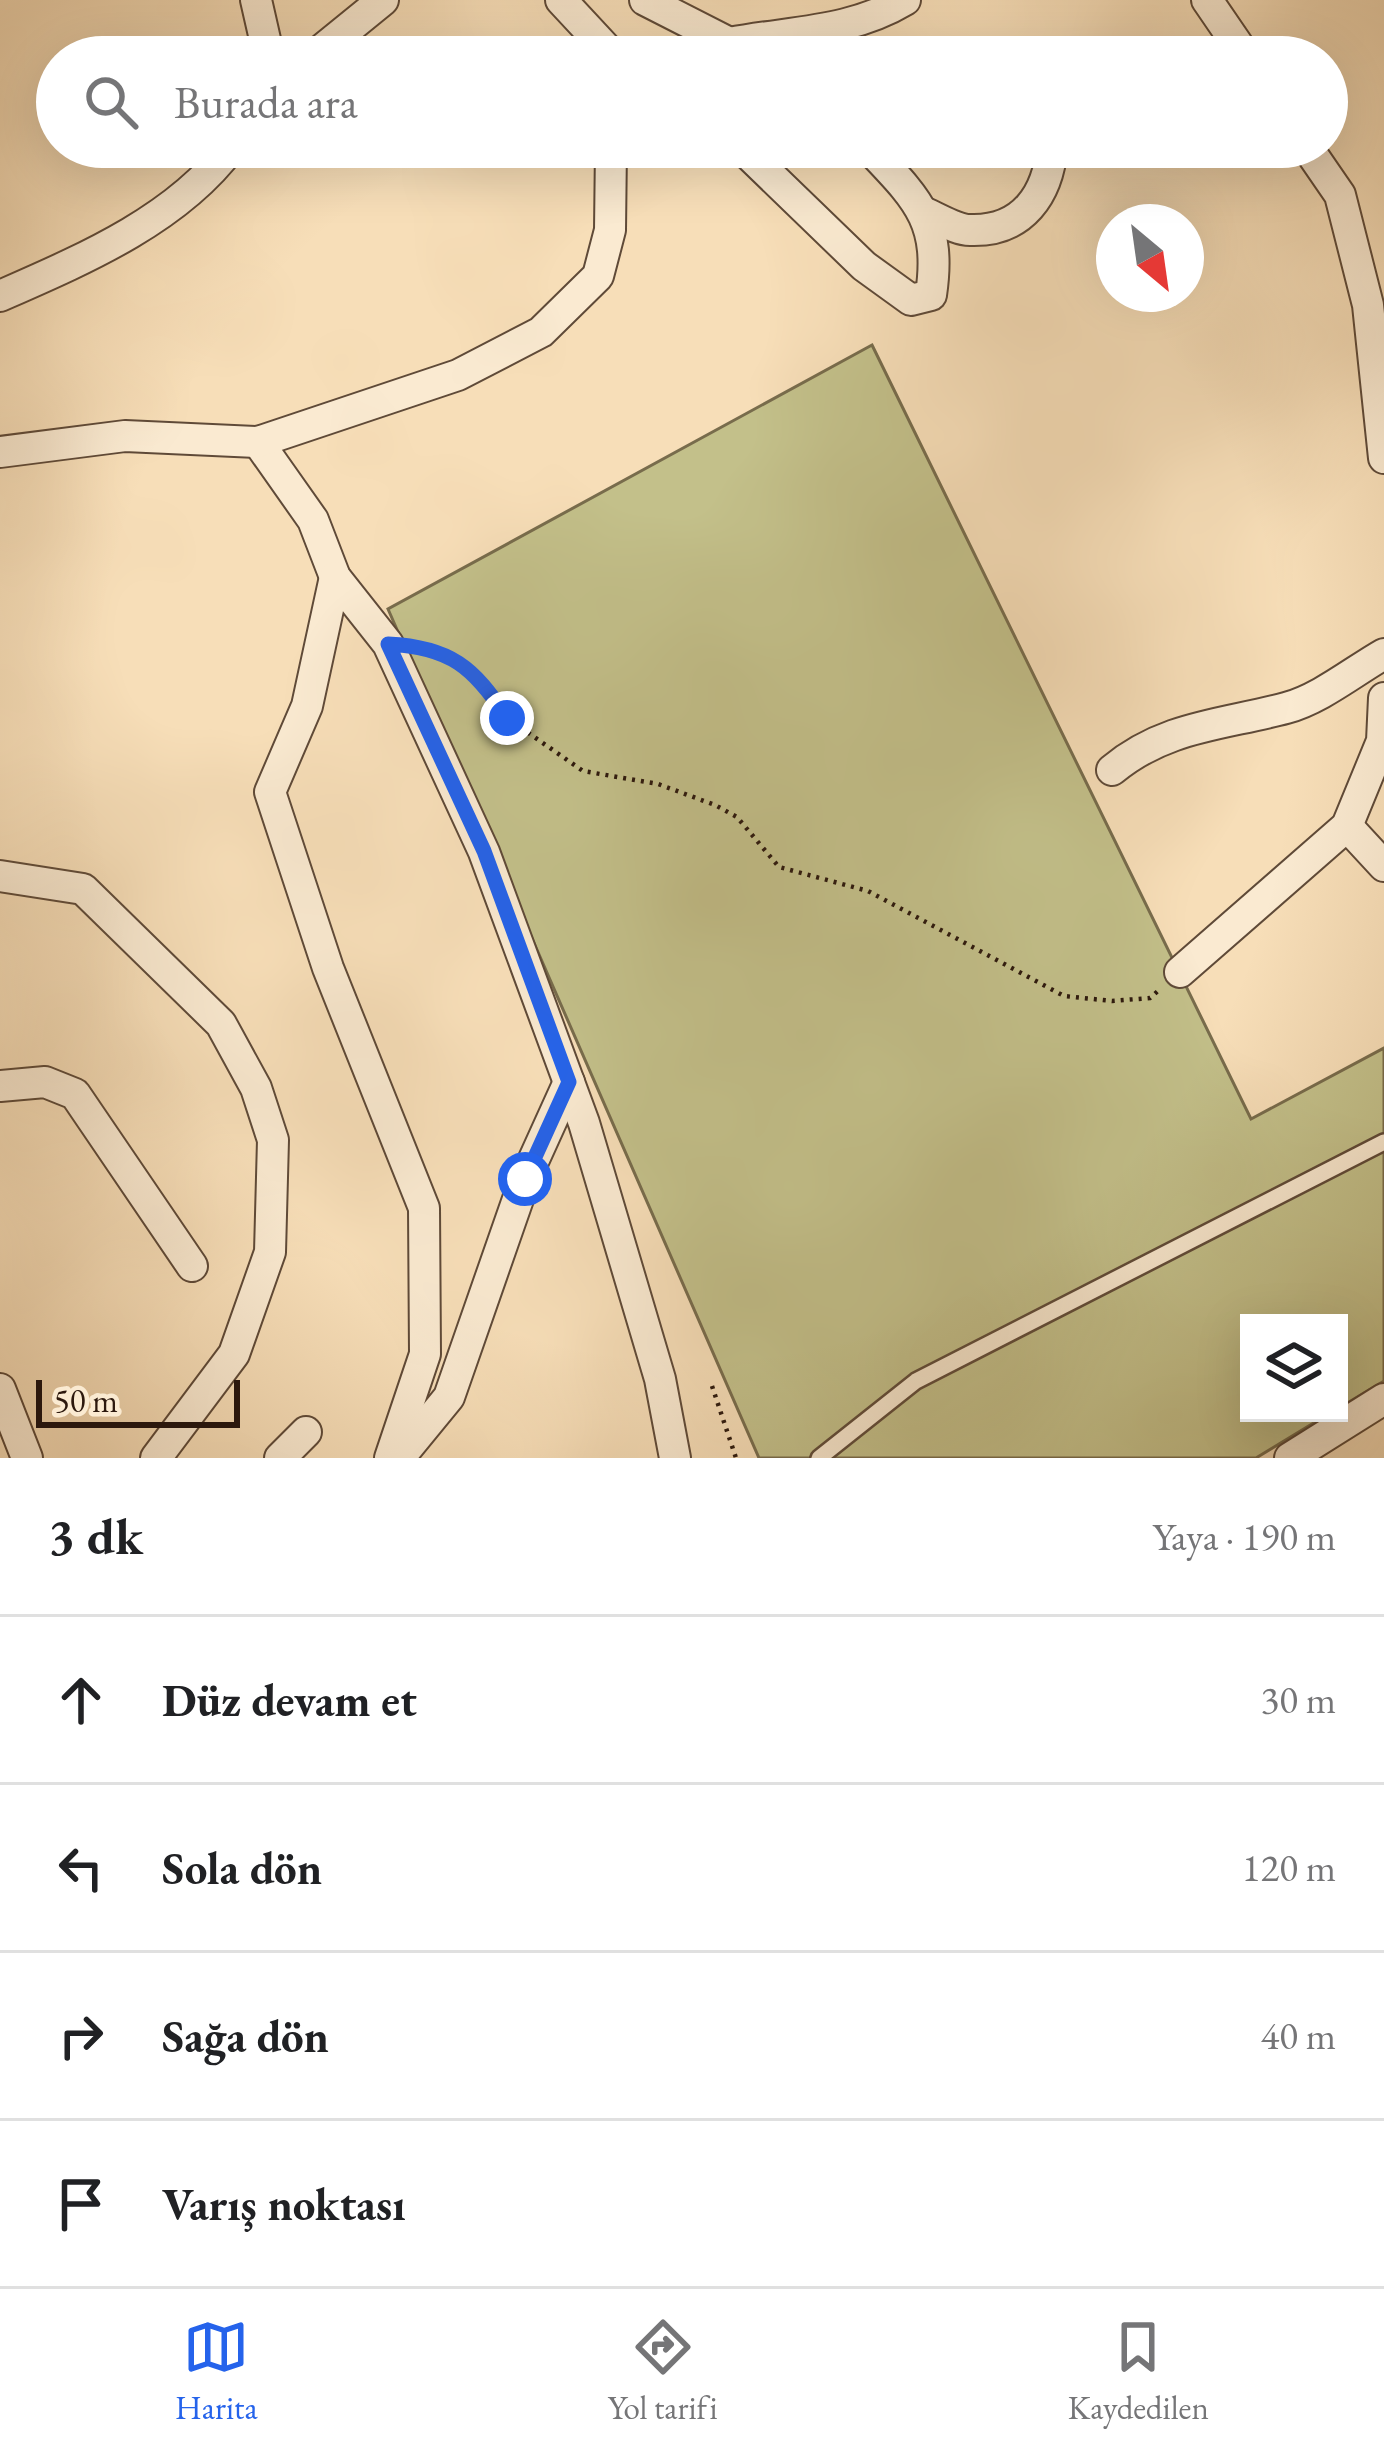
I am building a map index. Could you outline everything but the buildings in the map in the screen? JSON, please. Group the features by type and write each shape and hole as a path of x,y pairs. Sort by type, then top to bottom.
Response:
{"street":[{"path":"256,0 264,36"},
{"path":"339,36 383,0"},
{"path":"561,0 593,36"},
{"path":"645,0 716,36"},
{"path":"803,36 850,25 904,0"},
{"path":"1208,0 1232,36"},
{"path":"848,36 850,25"},
{"path":"0,296 77,262 206,182 216,168"},
{"path":"0,452 125,436 258,442 458,375 542,332 598,276 610,230 611,168"},
{"path":"763,168 864,266 910,300 932,296 937,257 926,213"},
{"path":"886,168 926,213 968,230 1011,221 1036,204 1050,168"},
{"path":"1321,168 1340,195 1376,305 1384,458"},
{"path":"258,442 313,520 335,577 388,644 484,851 569,1082 661,1378 675,1458"},
{"path":"335,577 307,706 270,792 328,968 424,1208 425,1354 395,1458"},
{"path":"1112,770 1138,748 1168,735 1291,707 1384,654"},
{"path":"1180,972 1347,826 1382,741 1384,698"},
{"path":"1347,826 1384,866"},
{"path":"0,876 82,890 221,1024 256,1088 273,1140 269,1252 234,1354 156,1458"},
{"path":"0,1086 45,1082 75,1094 192,1266"},
{"path":"395,1458 449,1397 525,1179 569,1082"},
{"path":"0,1389 27,1458"},
{"path":"1290,1458 1384,1399"},
{"path":"280,1458 306,1432"}],"lane":[{"path":"819,1458 916,1381 1384,1142"}],"path":[{"path":"388,644 430,646 456,660 484,683 507,718 583,771 658,784 715,805 737,817 778,867 868,891 1064,996 1150,998 1180,972"},
{"path":"712,1386 736,1458"}],"shaded area":[{"path":"872,345 1251,1119 1384,1048 1384,1381 1348,1403 1348,1314 1240,1314 1240,1422 1315,1422 1256,1458 759,1458 388,609"}],"route":[{"path":"507,718 484,683 456,660 430,646 388,644 484,851 569,1082 525,1179"}]}
